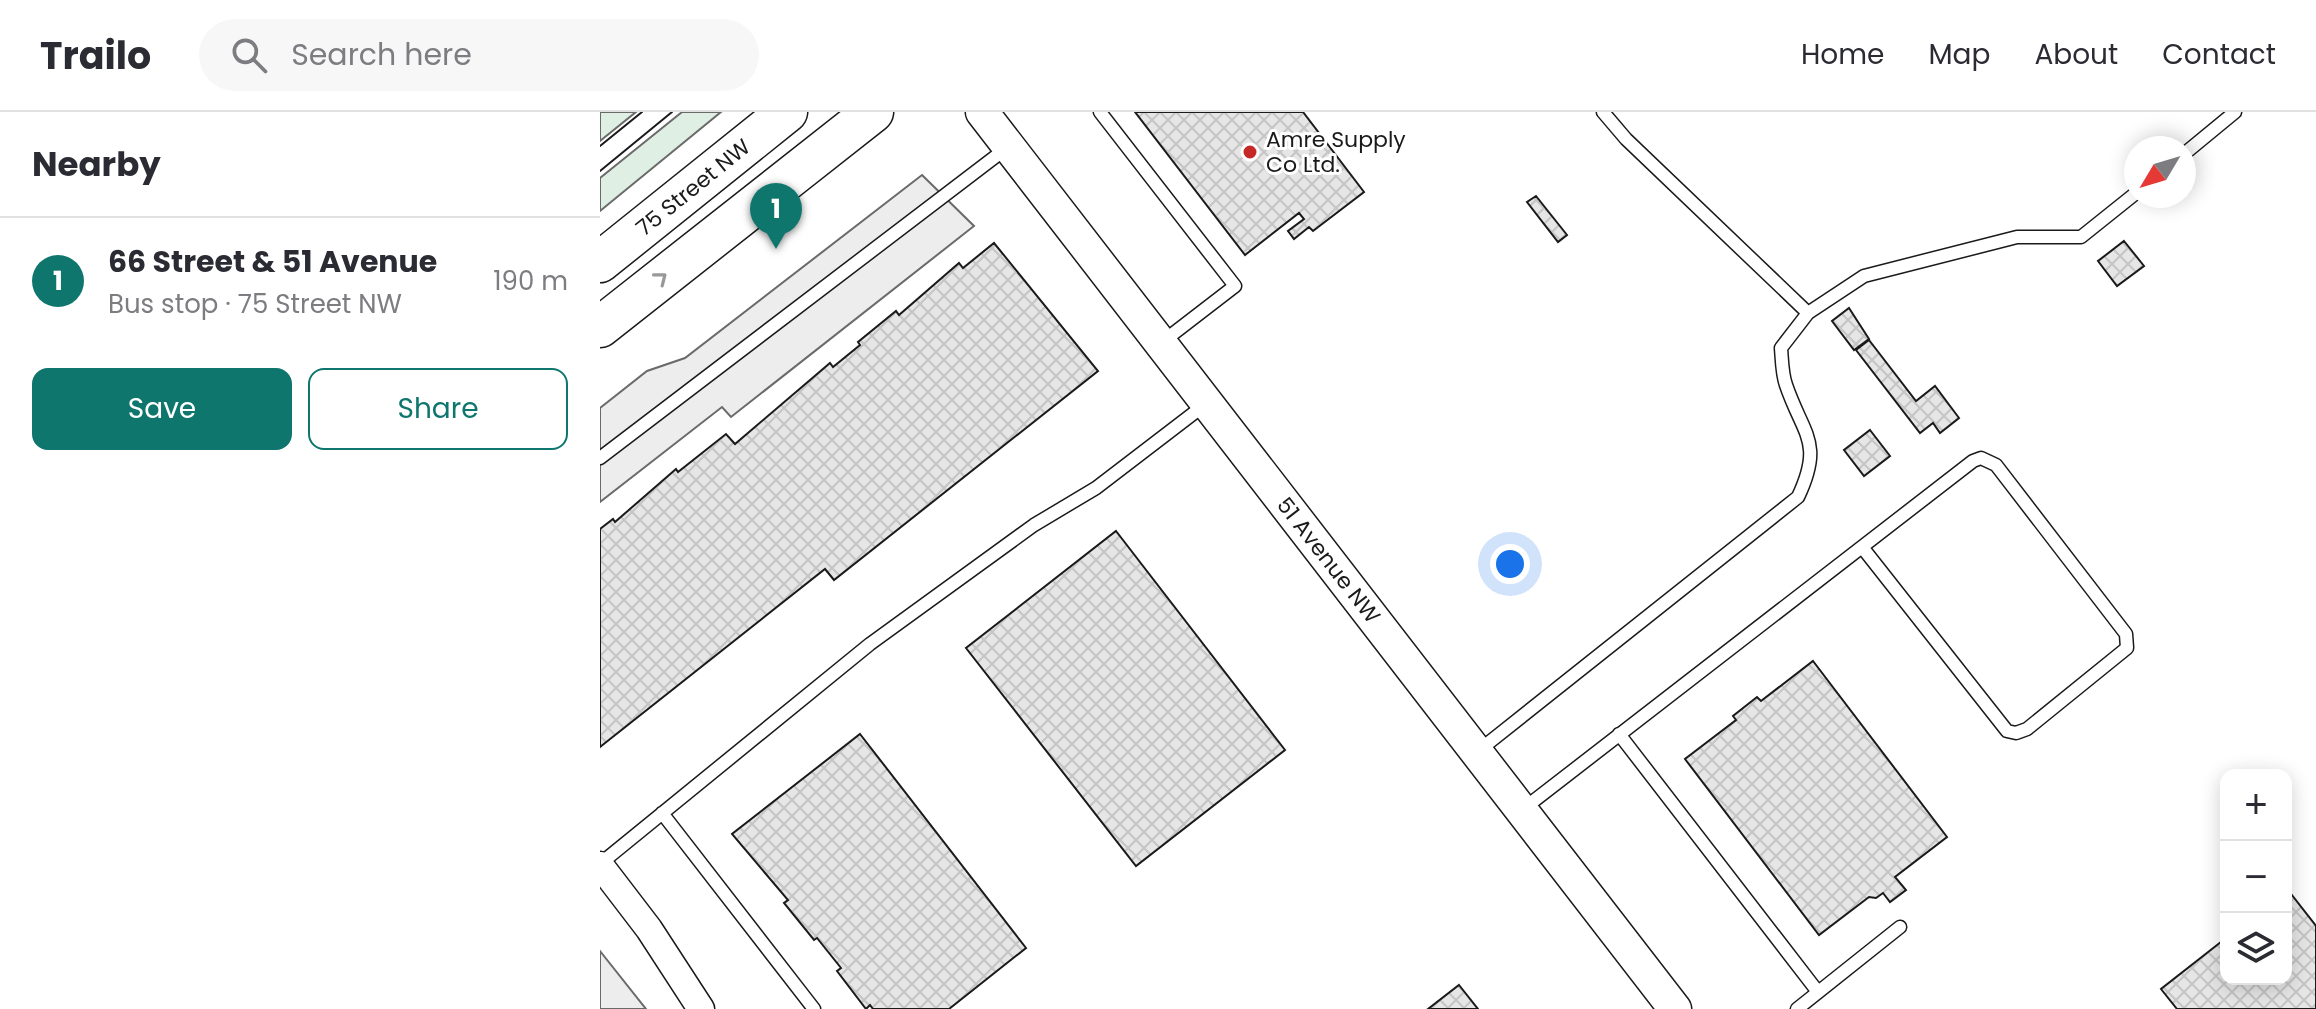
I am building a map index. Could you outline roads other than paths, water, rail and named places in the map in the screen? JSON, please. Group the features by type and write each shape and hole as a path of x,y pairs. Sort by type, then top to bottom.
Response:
{"main road":[{"name":"75 Street NW","path":"600,262 787,112"},
{"path":"600,327 873,112"}],"street":[{"name":"51 Avenue NW","path":"982,112 1675,1009"},
{"path":"600,865 649,929 701,1009"}],"lane":[{"path":"1100,112 1235,286 1161,343"},
{"path":"1603,112 1626,139 1808,313"},
{"path":"2196,144 2235,112"},
{"path":"600,458 1008,147"},
{"path":"1477,752 1798,497 1811,470 1809,436 1785,383 1781,348 1808,313 1864,276 2017,237 2081,237 2124,203"},
{"path":"600,865 870,644 1034,525 1096,488 1207,403"},
{"path":"1522,810 1973,461 1988,459 2126,634 2127,648 2027,729 2016,733 2007,731 1862,547"},
{"path":"1619,734 1818,992"},
{"path":"662,813 814,1009"},
{"path":"1797,1009 1900,927"}],"tram line":[{"path":"600,146 642,112"},
{"path":"600,171 672,112"}],"place":[{"name":"Amre Supply Co Ltd.","path":"1250,152"},
{"name":"66 Street & 51 Avenue","path":"776,249"}]}
